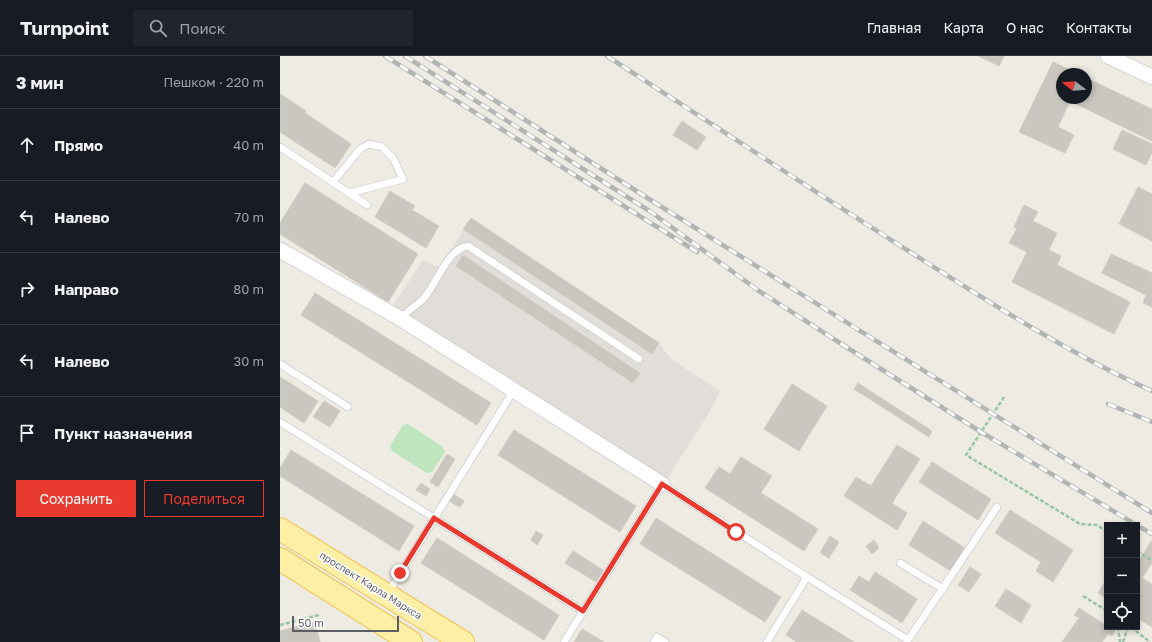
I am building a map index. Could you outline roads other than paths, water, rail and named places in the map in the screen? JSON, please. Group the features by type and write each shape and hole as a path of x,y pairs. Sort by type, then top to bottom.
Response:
{"main road":[{"name":"проспект Карла Маркса","path":"280,529 463,642"},
{"path":"280,559 411,642"}],"street":[{"path":"1108,56 1152,77"},
{"path":"280,250 401,319 662,484"}],"lane":[{"path":"333,182 360,149 369,144 382,147 393,158 404,179 350,193"},
{"path":"280,147 367,205"},
{"path":"401,319 404,313 414,308 424,297 452,254 461,247 468,246 639,360"},
{"path":"280,364 348,407"},
{"path":"387,595 514,390"},
{"path":"280,422 583,611"},
{"path":"564,642 662,484 909,641 997,507"},
{"path":"900,563 943,589"},
{"path":"769,641 807,577"},
{"path":"654,642 657,637 665,642"}],"railway":[{"path":"385,56 697,252"},
{"path":"405,56 651,212 759,291 854,352 981,432 1152,534"},
{"path":"425,56 649,199 1152,513"},
{"path":"607,56 832,202 1027,325 1089,360 1152,391"},
{"path":"1108,404 1152,422"}]}
